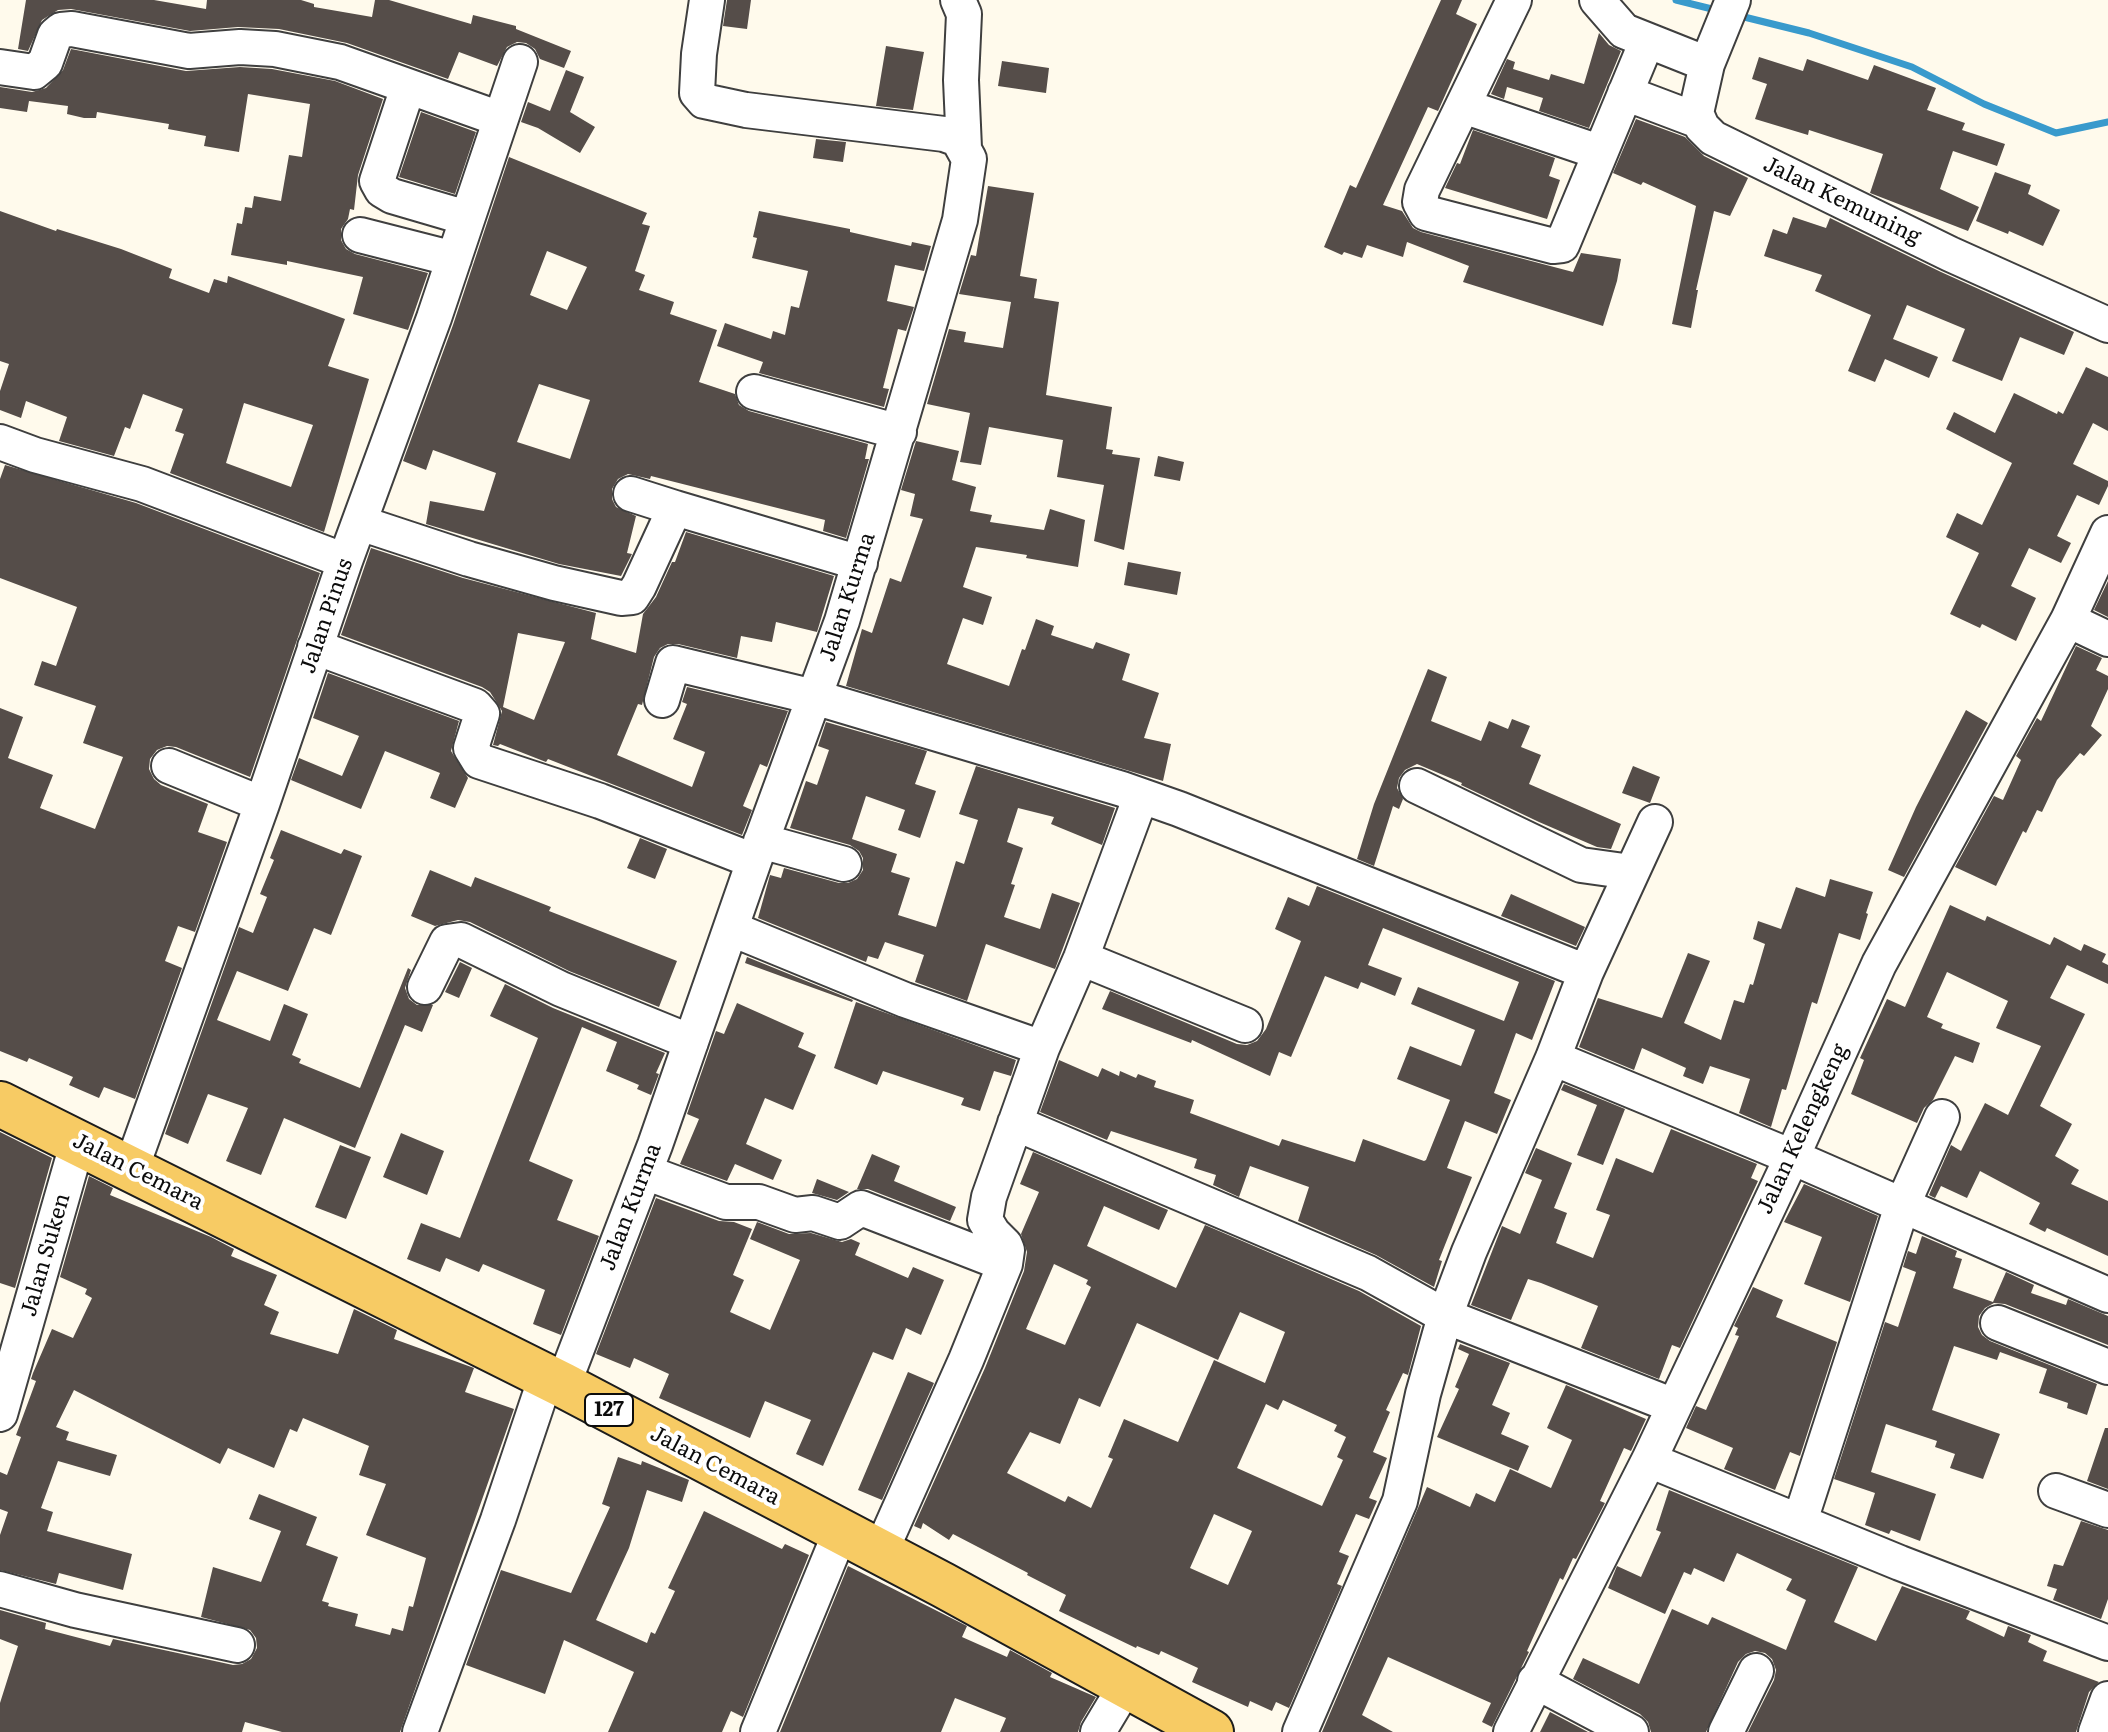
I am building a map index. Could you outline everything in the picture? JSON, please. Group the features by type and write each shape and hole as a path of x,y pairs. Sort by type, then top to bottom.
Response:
{"main road":[{"name":"Jalan Cemara","path":"0,1104 554,1381 943,1585 1211,1732"}],"street":[{"path":"707,0 697,93 704,101 746,110 944,134 958,139 964,148"},
{"name":"Jalan Kurma","path":"420,1732 498,1520 554,1381 645,1172 860,563 960,220 969,159 964,148 961,80 964,14 958,0"},
{"path":"1514,0 1422,190 1420,202 1426,213 1558,247 1562,245 1647,41"},
{"path":"1597,0 1624,31 1707,64"},
{"path":"1699,121 1696,113 1707,64 1727,15"},
{"path":"0,67 34,72 45,63 55,35 61,30 72,29 189,51 240,47 275,49 340,62 500,119"},
{"name":"Jalan Pinus","path":"131,1169 454,259 520,62"},
{"path":"408,87 377,181 382,190 392,196 467,218"},
{"name":"Jalan Kemuning","path":"1625,93 1699,121 1713,138 1950,254 2108,325"},
{"path":"1463,106 1599,152"},
{"path":"360,235 454,259"},
{"path":"754,392 899,432"},
{"path":"0,442 35,455 142,484 345,561"},
{"path":"631,494 860,563"},
{"path":"360,523 469,559 621,598 632,597 639,586 675,508"},
{"name":"Jalan Kelengkeng","path":"1511,1732 1649,1460 1879,964 2068,620 2108,533"},
{"path":"2068,620 2108,639"},
{"path":"315,647 475,706 482,714 471,748 479,761 758,851 844,864"},
{"path":"662,700 673,663 814,697 1141,796 1586,972"},
{"path":"169,766 262,804"},
{"path":"1417,786 1581,865 1631,872"},
{"path":"880,1553 1005,1264 1005,1245 988,1227 984,1214 1042,1048 1081,958 1141,796"},
{"path":"1300,1732 1400,1501 1423,1394 1445,1316 1469,1252 1553,1058 1586,972 1655,822"},
{"path":"732,929 905,1000 1042,1048"},
{"path":"425,987 447,942 461,940 561,989 691,1042"},
{"path":"1081,958 1245,1025"},
{"path":"1553,1058 1792,1157 2108,1295"},
{"path":"1800,1521 1902,1206 1942,1117"},
{"path":"1015,1123 1368,1273 1445,1316 1674,1406"},
{"name":"Jalan Suken","path":"0,1414 78,1141"},
{"path":"645,1172 726,1202 759,1202 795,1215 813,1213 840,1222 861,1208 1005,1264"},
{"path":"1998,1323 2108,1367"},
{"path":"1649,1460 1900,1563 2108,1643"},
{"path":"2056,1491 2108,1510"},
{"path":"758,1732 840,1533"},
{"path":"0,1589 75,1610 237,1645"},
{"path":"1726,1732 1756,1671"},
{"path":"1535,1681 1631,1732"},
{"path":"1098,1732 1125,1687"},
{"path":"2096,1732 2108,1699"}],"building":[{"path":"26,0 154,0 206,9 207,0 301,0 314,4 314,7 372,17 375,0 389,0 471,24 473,15 516,26 516,29 571,51 564,68 540,59 535,49 526,43 517,42 507,47 497,66 459,52 448,79 347,43 279,29 238,27 190,31 71,9 58,10 42,20 28,51 18,49"},
{"path":"727,0 751,0 747,29 723,26"},
{"path":"1441,0 1462,0 1456,14 1477,24 1438,111 1428,107 1383,205 1402,211 1413,228 1421,232 1573,272 1581,253 1621,259 1603,326 1463,282 1469,266 1407,242 1403,257 1367,245 1362,258 1344,252 1342,255 1324,247 1350,185 1356,188"},
{"path":"1599,33 1609,45 1621,51 1589,128 1539,111 1543,98 1507,87 1504,99 1491,94 1507,59 1515,62 1513,69 1549,80 1551,74 1584,84"},
{"path":"886,46 924,52 913,110 876,106"},
{"path":"71,49 186,71 240,67 272,69 335,81 383,99 358,175 354,210 350,209 341,229 341,240 346,249 355,254 428,273 408,330 353,314 363,277 287,261 287,265 231,255 237,223 242,224 245,207 252,208 254,196 281,201 289,155 302,157 310,104 248,94 239,152 204,146 206,136 168,129 169,124 97,112 96,118 84,118 67,114 68,106 29,101 27,112 0,108 0,87 32,92 46,88 63,70"},
{"path":"1759,57 1803,71 1807,59 1868,80 1874,65 1936,88 1927,110 1965,123 1962,130 2005,144 1997,166 1953,151 1940,189 1979,207 1968,231 1870,193 1883,154 1809,130 1808,135 1755,119 1767,84 1752,79"},
{"path":"1002,61 1049,68 1046,93 998,86"},
{"path":"566,70 584,77 570,112 595,127 580,153 538,128 521,122 528,102 550,111"},
{"path":"421,112 476,132 455,194 399,177"},
{"path":"1636,119 1685,137 1704,156 1748,178 1730,216 1714,211 1696,290 1691,328 1672,324 1696,206 1643,182 1641,185 1613,173"},
{"path":"1473,130 1555,158 1549,176 1560,180 1547,219 1445,188 1457,163 1460,164"},
{"path":"816,139 846,142 843,162 813,158"},
{"path":"509,157 647,213 642,224 650,226 635,271 645,275 639,290 674,302 670,314 717,330 699,382 735,394 739,405 749,411 868,444 865,459 869,459 846,538 823,531 825,520 651,476 650,479 628,474 618,479 612,489 616,507 636,516 627,553 632,554 621,576 559,564 426,524 430,501 484,511 496,473 433,450 426,470 403,461 453,325","holes":["547,251 587,267 567,310 530,295","539,384 590,400 570,459 517,442"]},
{"path":"1995,172 2031,185 2028,194 2060,210 2043,246 1976,221"},
{"path":"988,186 1034,193 1020,276 1037,279 1034,298 1059,302 1046,395 1112,407 1106,449 1113,450 1112,454 1140,458 1124,550 1094,541 1104,485 1057,477 1063,440 989,427 981,465 960,462 970,413 927,404 949,329 966,332 964,342 1003,348 1011,302 959,294 971,255 976,256"},
{"path":"0,211 121,249 172,269 169,278 209,293 214,279 227,283 228,276 345,319 328,366 369,379 324,532 170,473 184,434 175,431 183,409 143,394 130,429 125,427 114,456 59,441 67,417 26,401 21,418 0,410 0,391 9,364 0,361","holes":["244,403 313,425 291,487 226,463"]},
{"path":"759,211 850,229 850,232 911,246 912,242 931,246 924,271 895,265 887,301 914,307 906,331 898,329 883,388 889,389 884,407 759,373 763,362 717,346 725,323 771,339 773,331 785,335 791,306 799,308 808,271 752,258"},
{"path":"1793,217 1826,228 1830,218 2074,332 2064,355 2020,337 2002,381 1952,361 1965,329 1907,305 1893,339 1938,357 1929,378 1885,359 1875,382 1848,371 1871,315 1815,291 1822,275 1764,256 1773,229 1787,234"},
{"path":"2086,367 2108,377 2108,431 2093,423 2073,464 2108,481 2108,486 2099,505 2077,495 2057,536 2071,543 2061,563 2029,548 2011,586 2036,598 2016,641 1982,624 1980,628 1950,614 1979,553 1946,537 1957,513 1982,525 2012,463 1946,429 1954,412 1995,433 2014,393 2063,414"},
{"path":"916,441 959,451 952,480 976,487 970,511 992,515 990,522 1044,530 1050,509 1085,520 1078,567 976,547 963,587 992,597 983,625 963,618 947,664 1009,686 1036,619 1054,626 1051,635 1093,649 1096,642 1130,654 1122,680 1159,693 1144,738 1171,744 1163,781 846,686 862,629 872,633 890,578 901,582 923,519 910,516 915,494 901,490"},
{"path":"1158,456 1184,462 1180,481 1154,476"},
{"path":"5,465 136,503 320,573 250,777 176,747 157,750 150,759 149,769 161,785 208,804 198,832 227,842 195,932 178,926 165,961 182,968 135,1099 104,1087 99,1098 69,1085 73,1077 29,1058 27,1062 0,1051 0,708 23,717 8,758 53,775 40,808 95,829 123,757 83,743 96,706 34,685 42,661 56,666 77,607 0,578 0,479"},
{"path":"686,532 834,576 817,632 776,622 772,642 741,636 737,658 678,644 660,648 654,657 642,705 638,704 617,755 692,787 705,752 673,739 687,704 682,702 687,687 788,711 767,767 760,764 743,806 752,810 742,835 548,759 546,762 500,744 493,745 502,711 490,692 341,635 371,548 463,578 596,613 591,639 636,653 643,614 656,597 672,562 675,562","holes":["518,633 565,642 534,720 503,707"]},
{"path":"1128,562 1181,572 1177,595 1124,585"},
{"path":"2108,581 2108,617 2094,610"},
{"path":"2076,646 2102,658 2096,670 2108,676 2108,689 2091,726 2102,735 2084,756 2080,753 2057,780 2042,812 2037,810 2026,833 2023,831 1996,886 1955,867 1994,796 2003,800 2021,760 2016,756 2037,718 2041,721"},
{"path":"1428,669 1447,677 1431,721 1481,741 1489,721 1508,729 1512,719 1530,726 1521,747 1541,755 1529,784 1621,824 1611,849 1597,847 1539,822 1417,764 1405,770 1399,778 1397,788 1403,799 1399,809 1393,806 1374,866 1357,859 1374,804"},
{"path":"328,673 459,721 451,751 468,778 455,808 430,798 440,773 385,751 361,809 291,780 299,758 342,776 359,736 313,718"},
{"path":"1966,710 1988,723 1904,877 1888,870 1916,807"},
{"path":"826,722 927,751 915,784 936,791 920,838 898,830 905,810 866,796 852,839 897,854 891,872 910,878 898,915 936,927 956,861 964,864 978,820 959,814 976,766 1115,808 1102,845 1051,824 1054,817 1018,808 1007,842 1023,848 1004,917 1040,929 1052,893 1080,903 1055,969 986,944 967,1001 915,982 924,955 885,942 878,959 868,956 866,962 758,918 770,875 781,878 784,868 839,883 857,879 863,870 863,858 850,845 790,828 806,781 817,785 829,750 818,746"},
{"path":"1633,766 1660,777 1650,803 1622,793"},
{"path":"281,830 341,854 344,849 362,856 331,935 314,928 288,991 237,971 217,1020 270,1041 284,1004 308,1014 292,1055 301,1059 299,1063 360,1088 408,968 411,970 405,988 409,999 417,1005 433,1005 422,1032 405,1025 355,1148 284,1118 261,1175 226,1161 248,1108 208,1094 188,1144 165,1134 239,927 253,933 267,897 260,894 274,860 270,858"},
{"path":"640,838 667,849 655,879 627,868"},
{"path":"430,870 471,887 475,877 551,907 549,911 677,961 659,1007 569,971 470,922 458,920 435,926 411,916"},
{"path":"1830,879 1873,892 1868,914 1860,940 1839,933 1817,1004 1812,1002 1786,1090 1782,1089 1771,1127 1739,1113 1750,1079 1710,1066 1703,1084 1683,1076 1686,1068 1642,1048 1634,1070 1579,1047 1598,998 1662,1018 1688,953 1710,961 1684,1023 1721,1040 1734,1000 1744,1003 1750,984 1753,985 1765,944 1753,939 1758,921 1781,929 1796,887 1825,897"},
{"path":"1317,886 1555,981 1532,1040 1516,1033 1494,1093 1511,1100 1497,1134 1465,1121 1447,1168 1472,1177 1439,1260 1442,1261 1434,1287 1376,1255 1298,1221 1309,1187 1250,1166 1239,1197 1213,1185 1216,1175 1194,1168 1197,1159 1111,1131 1107,1140 1040,1112 1059,1060 1098,1077 1102,1068 1119,1076 1120,1071 1136,1078 1138,1074 1156,1081 1154,1087 1194,1100 1190,1113 1279,1146 1282,1139 1355,1162 1363,1139 1426,1160 1450,1100 1397,1079 1410,1046 1461,1066 1475,1030 1411,1004 1418,987 1504,1021 1519,982 1383,928 1368,965 1402,978 1395,996 1361,982 1358,989 1325,976 1291,1057 1279,1052 1270,1076 1192,1040 1191,1043 1102,1009 1110,991 1237,1044 1247,1045 1257,1041 1266,1029 1301,941 1275,929 1288,897 1309,906"},
{"path":"1511,894 1585,927 1576,946 1501,916"},
{"path":"1950,905 1985,921 1987,916 2050,945 2054,937 2081,951 2084,944 2106,954 2102,962 2108,965 2108,984 2067,965 2050,998 2085,1014 2040,1106 2072,1124 2055,1156 2079,1170 2071,1184 2108,1201 2108,1256 2047,1228 2045,1232 2029,1224 2040,1203 1980,1171 1967,1198 1941,1186 1935,1198 1929,1195 1951,1145 1961,1151 1985,1103 2008,1115 2041,1046 1996,1028 2008,1001 1947,972 1927,1017 1943,1024 1941,1028 1980,1043 1973,1063 1955,1056 1933,1100 1924,1108 1917,1123 1851,1094 1864,1060 1860,1058 1887,999 1905,1007"},
{"path":"747,957 853,1000 745,963"},
{"path":"460,962 472,968 459,998 445,992"},
{"path":"505,984 553,1008 665,1053 651,1095 637,1089 639,1085 606,1071 617,1042 582,1027 529,1161 573,1180 557,1220 599,1236 561,1335 533,1324 545,1290 483,1264 479,1272 446,1258 440,1272 407,1259 421,1223 460,1238 538,1038 490,1016"},
{"path":"856,1002 1016,1060 1011,1076 994,1071 980,1111 961,1105 964,1098 883,1071 877,1085 834,1068"},
{"path":"737,1003 804,1033 798,1047 816,1055 793,1110 765,1098 746,1144 782,1160 773,1180 735,1164 727,1181 680,1164 699,1119 687,1114 716,1031 724,1034"},
{"path":"1564,1084 1625,1109 1603,1165 1577,1155 1597,1105 1561,1090"},
{"path":"1671,1129 1757,1164 1751,1178 1758,1181 1680,1348 1672,1345 1659,1379 1581,1348 1598,1306 1541,1283 1528,1279 1511,1320 1471,1305 1502,1226 1520,1234 1542,1180 1525,1173 1536,1148 1572,1163 1554,1208 1567,1213 1556,1243 1593,1258 1610,1215 1596,1210 1616,1158 1653,1173"},
{"path":"0,1132 52,1158 15,1288 0,1283"},
{"path":"401,1133 444,1151 427,1195 383,1177"},
{"path":"340,1145 371,1157 346,1219 315,1207"},
{"path":"1033,1152 1168,1210 1159,1230 1104,1206 1087,1246 1176,1288 1205,1225 1359,1291 1421,1326 1408,1375 1403,1373 1386,1410 1390,1412 1373,1452 1387,1458 1369,1498 1377,1501 1369,1519 1356,1514 1339,1552 1349,1556 1337,1584 1342,1586 1289,1708 1276,1702 1272,1711 1250,1701 1248,1707 1192,1682 1198,1668 1161,1651 1159,1655 1136,1648 1059,1611 1066,1595 953,1534 949,1540 923,1523 921,1529 914,1526 985,1368 1024,1271 1027,1252 1021,1234 1039,1192 1020,1184","holes":["1054,1264 1088,1280 1086,1284 1091,1287 1065,1345 1026,1329","1240,1312 1285,1332 1265,1383 1214,1360 1178,1442 1124,1419 1108,1457 1113,1459 1091,1508 1068,1496 1065,1502 1007,1473 1030,1432 1060,1444 1079,1398 1100,1407 1137,1323 1218,1360","1283,1400 1337,1425 1334,1431 1346,1437 1337,1457 1343,1460 1322,1506 1237,1468 1266,1404 1278,1410","1214,1514 1252,1531 1228,1585 1190,1568"]},
{"path":"872,1154 900,1166 894,1181 956,1207 950,1221 868,1189 857,1189"},
{"path":"89,1176 113,1188 110,1195 211,1237 234,1249 231,1256 277,1275 264,1305 279,1312 270,1334 338,1354 354,1309 397,1330 394,1339 474,1368 465,1392 514,1409 400,1732 282,1732 245,1722 242,1732 0,1732 0,1703 18,1646 0,1639 0,1610 46,1623 45,1629 110,1646 113,1639 233,1665 251,1659 257,1648 256,1638 250,1630 201,1617 213,1567 261,1582 281,1531 249,1519 259,1494 317,1517 306,1545 338,1557 322,1601 329,1603 328,1606 358,1614 355,1626 390,1635 392,1628 403,1631 426,1558 366,1535 386,1484 359,1475 369,1446 303,1418 297,1432 290,1429 274,1468 228,1448 220,1464 74,1390 56,1427 69,1432 66,1440 117,1455 110,1476 58,1461 41,1508 53,1512 47,1531 132,1554 123,1590 59,1573 56,1584 0,1570 0,1535 8,1512 0,1509 0,1472 7,1475 21,1437 16,1435 36,1381 31,1379 33,1373 52,1329 73,1338 92,1298 85,1294 87,1289 60,1277"},
{"path":"817,1179 849,1192 837,1200 812,1193"},
{"path":"1804,1184 1878,1216 1850,1302 1804,1284 1822,1237 1784,1222"},
{"path":"656,1198 719,1221 734,1222 752,1229 733,1275 744,1280 730,1312 770,1330 800,1260 750,1239 757,1222 789,1234 811,1233 842,1242 851,1239 860,1243 855,1255 908,1278 913,1267 944,1280 921,1335 906,1328 893,1360 873,1352 823,1466 796,1454 811,1420 765,1401 750,1438 659,1398 669,1374 634,1358 630,1368 596,1354"},
{"path":"1922,1236 1957,1251 1955,1257 1962,1259 1953,1288 1993,1302 2006,1272 2034,1285 2031,1293 2066,1305 2068,1299 2108,1316 2108,1345 2005,1304 1994,1303 1985,1308 1979,1316 1978,1327 1990,1341 2097,1384 2087,1415 2067,1408 2068,1403 2039,1393 2047,1369 2000,1352 1997,1360 1954,1346 1932,1410 2000,1434 1983,1479 1950,1468 1955,1454 1935,1447 1937,1441 1886,1424 1871,1472 1936,1494 1920,1541 1891,1530 1889,1534 1865,1525 1875,1493 1834,1479 1885,1322 1898,1327 1916,1272 1903,1267 1908,1251 1916,1254"},
{"path":"1753,1287 1783,1300 1776,1317 1837,1342 1800,1456 1790,1452 1775,1490 1724,1469 1733,1448 1686,1428 1696,1406 1706,1410 1739,1336 1735,1335 1738,1328 1734,1326"},
{"path":"1460,1344 1510,1363 1492,1405 1510,1413 1501,1434 1529,1446 1518,1471 1437,1437 1459,1389 1455,1387 1469,1354 1458,1349"},
{"path":"908,1372 934,1383 882,1500 858,1490"},
{"path":"1566,1385 1646,1419 1631,1451 1624,1448 1600,1501 1605,1503 1576,1559 1573,1558 1563,1580 1560,1578 1529,1652 1492,1727 1482,1722 1491,1703 1388,1657 1362,1715 1393,1732 1322,1732 1427,1487 1470,1507 1476,1493 1495,1502 1510,1469 1551,1488 1572,1440 1547,1428"},
{"path":"2105,1428 2108,1428 2108,1489 2087,1481"},
{"path":"618,1457 641,1465 642,1461 689,1480 682,1502 647,1490 629,1548 596,1620 647,1643 651,1632 655,1634 675,1591 668,1588 704,1511 782,1549 785,1544 809,1555 743,1717 731,1711 722,1732 608,1732 634,1672 564,1640 545,1694 466,1665 501,1570 571,1593 610,1507 602,1504"},
{"path":"1669,1490 1858,1567 1834,1622 1876,1641 1902,1586 1970,1611 1966,1619 2004,1637 2008,1626 2031,1635 2028,1642 2047,1651 2043,1661 2099,1682 2089,1692 2076,1732 1748,1732 1776,1670 1772,1659 1765,1653 1755,1651 1738,1662 1706,1732 1651,1732 1648,1722 1640,1714 1573,1679 1583,1658 1639,1684 1672,1609 1708,1625 1712,1617 1786,1650 1806,1600 1786,1590 1792,1579 1737,1553 1724,1582 1694,1568 1691,1575 1684,1572 1665,1614 1608,1588 1617,1566 1641,1577 1661,1532 1656,1530"},
{"path":"2081,1521 2108,1530 2108,1599 2101,1619 2053,1600 2057,1589 2047,1586 2054,1564 2063,1566"},
{"path":"848,1566 967,1626 962,1637 1007,1657 1010,1650 1052,1673 1050,1677 1096,1697 1078,1732 1000,1732 1006,1718 955,1698 941,1732 780,1732"},
{"path":"1550,1712 1588,1732 1540,1732"}],"waterway":[{"path":"1676,0 1720,11"},
{"path":"1736,15 1809,33 1912,67 1984,104 2056,133 2108,122"}]}
